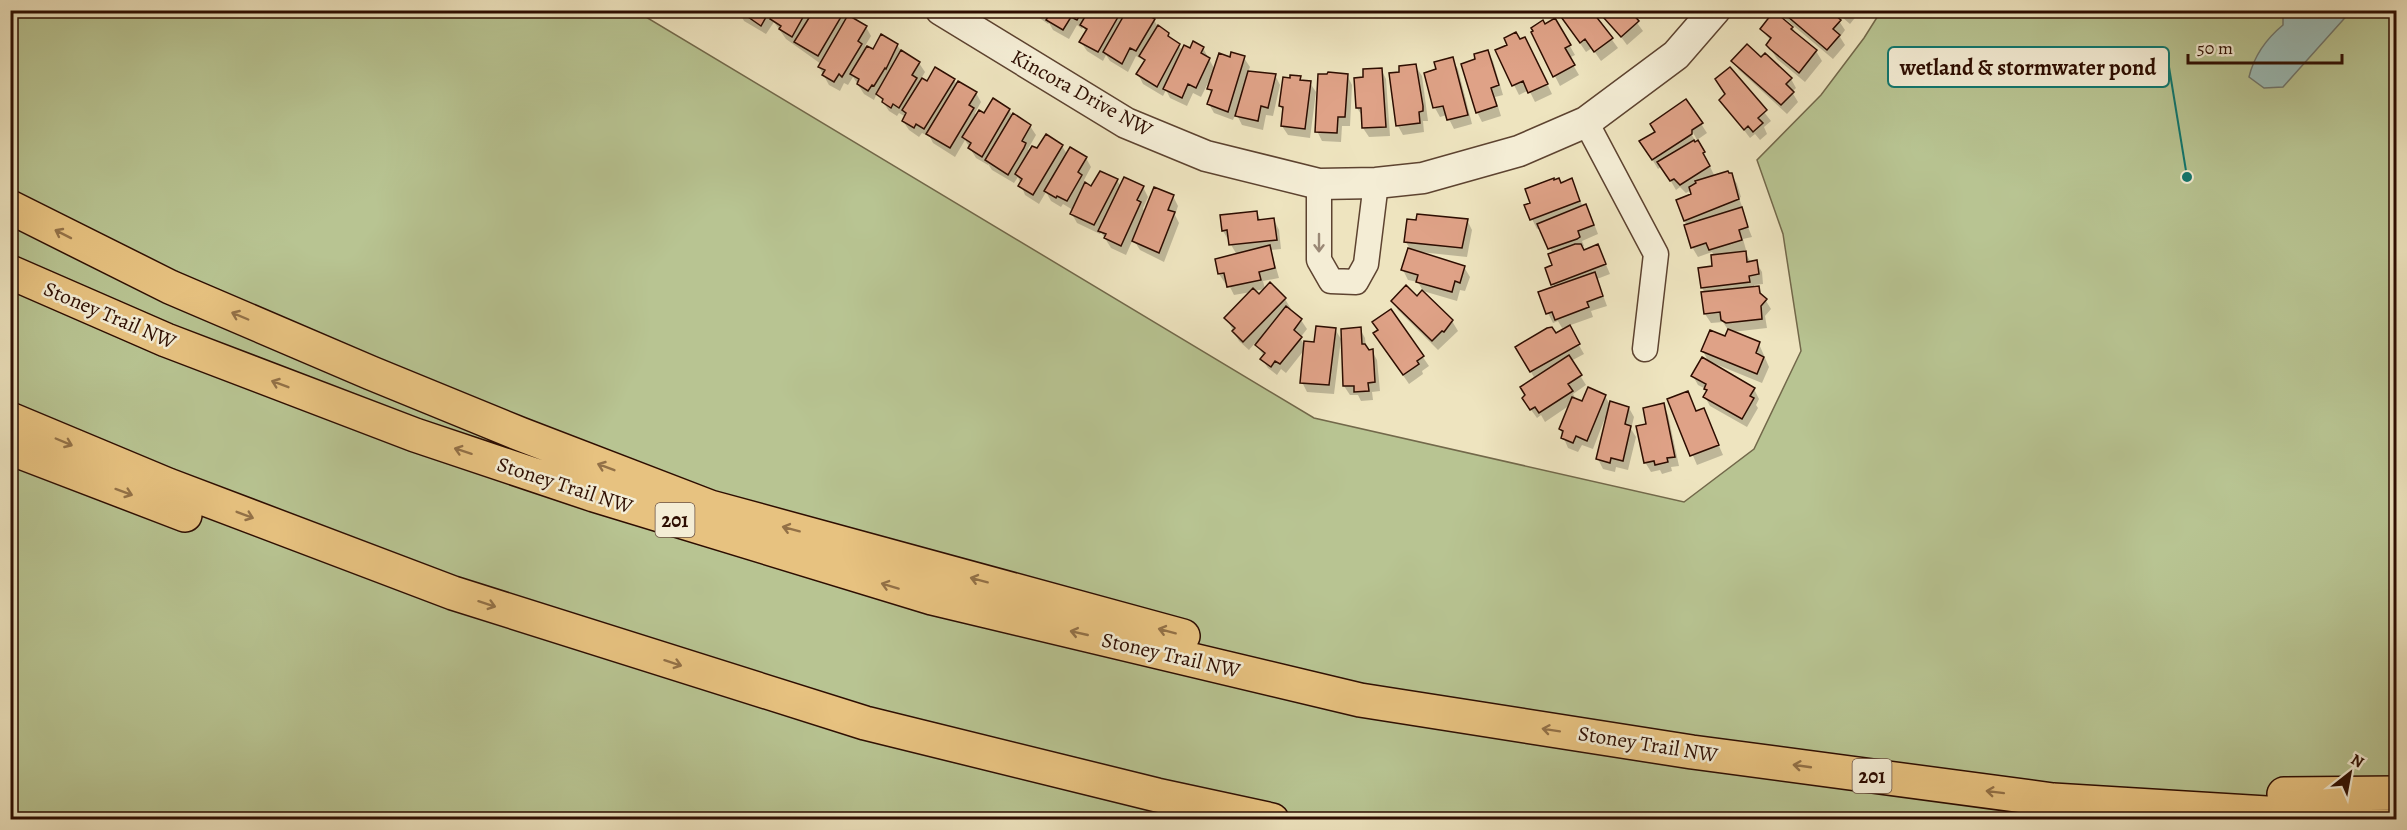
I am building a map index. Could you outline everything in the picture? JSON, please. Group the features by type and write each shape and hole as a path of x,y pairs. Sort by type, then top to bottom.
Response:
{"highway":[{"path":"10,207 170,287 520,434 710,507 1260,657 1360,700"},
{"name":"Stoney Trail NW","path":"10,272 166,340 416,435 594,495 932,598 1360,700 1692,752 2053,800 2382,819"},
{"path":"10,419 168,485 453,593 865,723 1156,795 1272,819"},
{"path":"10,448 382,588 453,593"},
{"path":"2053,800 2397,793"}],"street":[{"name":"Kincora Drive NW","path":"941,10 1126,123 1206,156 1319,184 1376,183 1423,178 1519,151 1586,122 1676,55 1715,10"},
{"path":"1586,122 1656,254 1645,349"},
{"path":"1319,184 1319,260 1331,281 1356,282 1366,264 1376,183"}],"green space":[{"path":"10,11 636,11 1314,418 1684,502 1754,449 1801,351 1783,234 1757,160 1821,95 1864,38 1881,11 2396,11 2396,819 11,819"}],"water":[{"path":"2283,11 2351,11 2283,87 2264,88 2249,77 2262,48 2283,25"}],"building":[{"path":"738,10 770,10 761,26"},
{"path":"775,10 807,10 792,37 779,29 781,26 770,19"},
{"path":"821,10 844,12 818,56 794,42 812,13 818,16"},
{"path":"1052,10 1083,10 1077,20 1071,17 1063,30 1046,20"},
{"path":"1089,10 1122,10 1098,52 1079,42 1087,29 1080,25"},
{"path":"1127,10 1145,10 1144,13 1155,19 1136,51 1130,48 1122,64 1103,52"},
{"path":"1556,10 1591,10 1613,38 1594,52 1585,39 1580,43"},
{"path":"1602,10 1629,10 1639,21 1621,37 1603,17 1606,15"},
{"path":"1780,10 1829,10 1841,20 1833,29 1840,35 1827,50"},
{"path":"1774,11 1793,27 1791,29 1817,50 1799,73 1766,45 1771,38 1760,29"},
{"path":"848,15 867,26 858,41 862,44 842,77 839,74 834,82 822,75 825,70 818,67"},
{"path":"1555,18 1571,45 1565,48 1575,65 1553,77 1531,28 1543,20 1545,24"},
{"path":"1158,25 1180,44 1157,87 1136,74 1145,60 1139,56"},
{"path":"1516,32 1520,39 1525,37 1548,84 1528,93 1523,81 1512,86 1495,50 1507,45 1504,38"},
{"path":"881,34 898,44 886,69 868,91 857,84 859,79 850,74 867,46 873,49"},
{"path":"1193,41 1204,47 1201,53 1210,58 1196,88 1188,84 1182,98 1163,89 1184,45 1190,48"},
{"path":"1747,44 1761,57 1765,53 1792,78 1786,84 1794,92 1781,105 1731,61"},
{"path":"901,50 920,62 912,75 917,78 899,108 893,104 891,108 876,94"},
{"path":"1488,50 1499,85 1491,88 1497,106 1476,113 1461,64 1475,59 1474,54"},
{"path":"1231,52 1245,56 1228,112 1207,104 1212,90 1207,89 1219,53 1230,57"},
{"path":"1453,57 1468,115 1447,120 1443,106 1433,108 1424,73 1436,69 1434,62"},
{"path":"1416,64 1423,106 1423,111 1419,112 1420,123 1396,126 1389,73 1399,72 1399,66"},
{"path":"935,67 955,79 924,129 916,124 914,128 902,121 906,113 902,110 922,78 927,81"},
{"path":"1730,67 1767,110 1758,118 1763,123 1753,132 1748,126 1744,130 1719,100 1725,94 1715,79"},
{"path":"1382,68 1386,127 1362,128 1361,108 1356,108 1354,78 1363,77 1363,69"},
{"path":"1248,71 1276,74 1268,108 1261,106 1258,121 1235,116"},
{"path":"1328,72 1348,74 1345,117 1338,117 1337,133 1315,132 1318,74"},
{"path":"1290,75 1301,76 1300,80 1311,81 1305,129 1281,126 1283,107 1279,106 1283,77 1290,78"},
{"path":"958,81 977,92 969,105 974,108 950,148 926,134"},
{"path":"993,98 1010,109 982,157 968,148 971,143 962,137 979,110 984,113"},
{"path":"1686,99 1703,123 1692,130 1692,134 1652,160 1639,141 1655,132 1650,124"},
{"path":"1013,113 1031,125 1022,141 1026,143 1024,148 1008,175 985,160"},
{"path":"1046,134 1063,145 1033,195 1018,186 1022,179 1015,174 1032,146 1037,148"},
{"path":"1694,140 1695,142 1698,140 1710,166 1680,185 1674,179 1670,181 1657,162"},
{"path":"1070,147 1087,157 1078,172 1082,175 1067,201 1044,191"},
{"path":"1100,171 1118,179 1094,225 1070,214 1085,182 1091,186"},
{"path":"1728,171 1732,173 1739,199 1684,221 1676,200 1691,194 1689,187 1696,183 1695,181"},
{"path":"1124,177 1144,186 1137,200 1141,202 1121,246 1104,238 1106,234 1098,231"},
{"path":"1554,178 1554,180 1559,178 1561,183 1572,178 1580,201 1530,220 1524,205 1530,203 1525,189"},
{"path":"1154,187 1174,195 1168,210 1175,212 1159,253 1132,241"},
{"path":"1586,204 1594,225 1578,231 1580,237 1577,239 1548,249 1537,224"},
{"path":"1742,207 1748,227 1739,230 1742,240 1709,250 1706,243 1691,248 1684,225"},
{"path":"1257,211 1258,220 1274,218 1277,240 1229,245 1227,230 1222,231 1220,215"},
{"path":"1417,214 1468,219 1462,248 1404,242 1407,219 1416,220"},
{"path":"1581,244 1584,250 1598,244 1606,264 1551,285 1545,268 1552,265 1548,254"},
{"path":"1270,245 1275,268 1259,272 1261,280 1227,287 1224,273 1218,274 1215,259"},
{"path":"1408,248 1465,266 1460,283 1455,281 1452,292 1416,282 1418,275 1401,270"},
{"path":"1746,251 1747,262 1757,260 1759,274 1749,276 1750,282 1701,288 1698,268 1712,266 1711,255"},
{"path":"1595,272 1603,296 1587,302 1589,307 1555,320 1552,312 1546,314 1538,292"},
{"path":"1270,282 1286,298 1243,342 1232,331 1235,328 1224,318 1253,288 1259,294"},
{"path":"1406,285 1417,296 1422,290 1453,320 1444,332 1442,331 1432,341 1391,301"},
{"path":"1759,286 1760,293 1767,299 1761,306 1762,319 1726,323 1721,320 1720,312 1704,314 1701,292"},
{"path":"1286,306 1302,319 1294,330 1302,337 1280,364 1275,361 1271,367 1260,359 1265,353 1255,345"},
{"path":"1391,309 1424,356 1417,361 1419,364 1403,375 1373,333 1378,330 1372,322"},
{"path":"1570,325 1580,344 1530,372 1515,347 1547,328 1552,327 1556,333"},
{"path":"1316,326 1336,328 1329,385 1300,383 1304,341 1314,342"},
{"path":"1361,327 1362,344 1365,344 1369,350 1373,349 1375,382 1368,383 1369,391 1354,392 1354,386 1343,386 1341,329"},
{"path":"1728,329 1760,342 1756,353 1764,357 1757,374 1701,351 1710,330 1725,336"},
{"path":"1569,355 1582,375 1568,384 1573,391 1539,413 1535,407 1530,410 1522,398 1525,395 1520,387"},
{"path":"1702,357 1755,388 1750,396 1754,398 1742,419 1703,397 1707,390 1704,389 1706,384 1691,376"},
{"path":"1588,387 1606,395 1587,441 1576,436 1573,443 1561,438 1563,431 1559,429 1572,397 1582,401"},
{"path":"1688,391 1696,411 1704,408 1719,445 1690,456 1667,399"},
{"path":"1610,401 1629,407 1625,424 1631,426 1623,461 1611,458 1610,463 1596,459"},
{"path":"1664,403 1675,457 1667,458 1668,462 1655,465 1654,461 1644,463 1636,426 1646,424 1643,408"}],"place":[{"name":"wetland & stormwater pond","path":"2187,177"}]}
